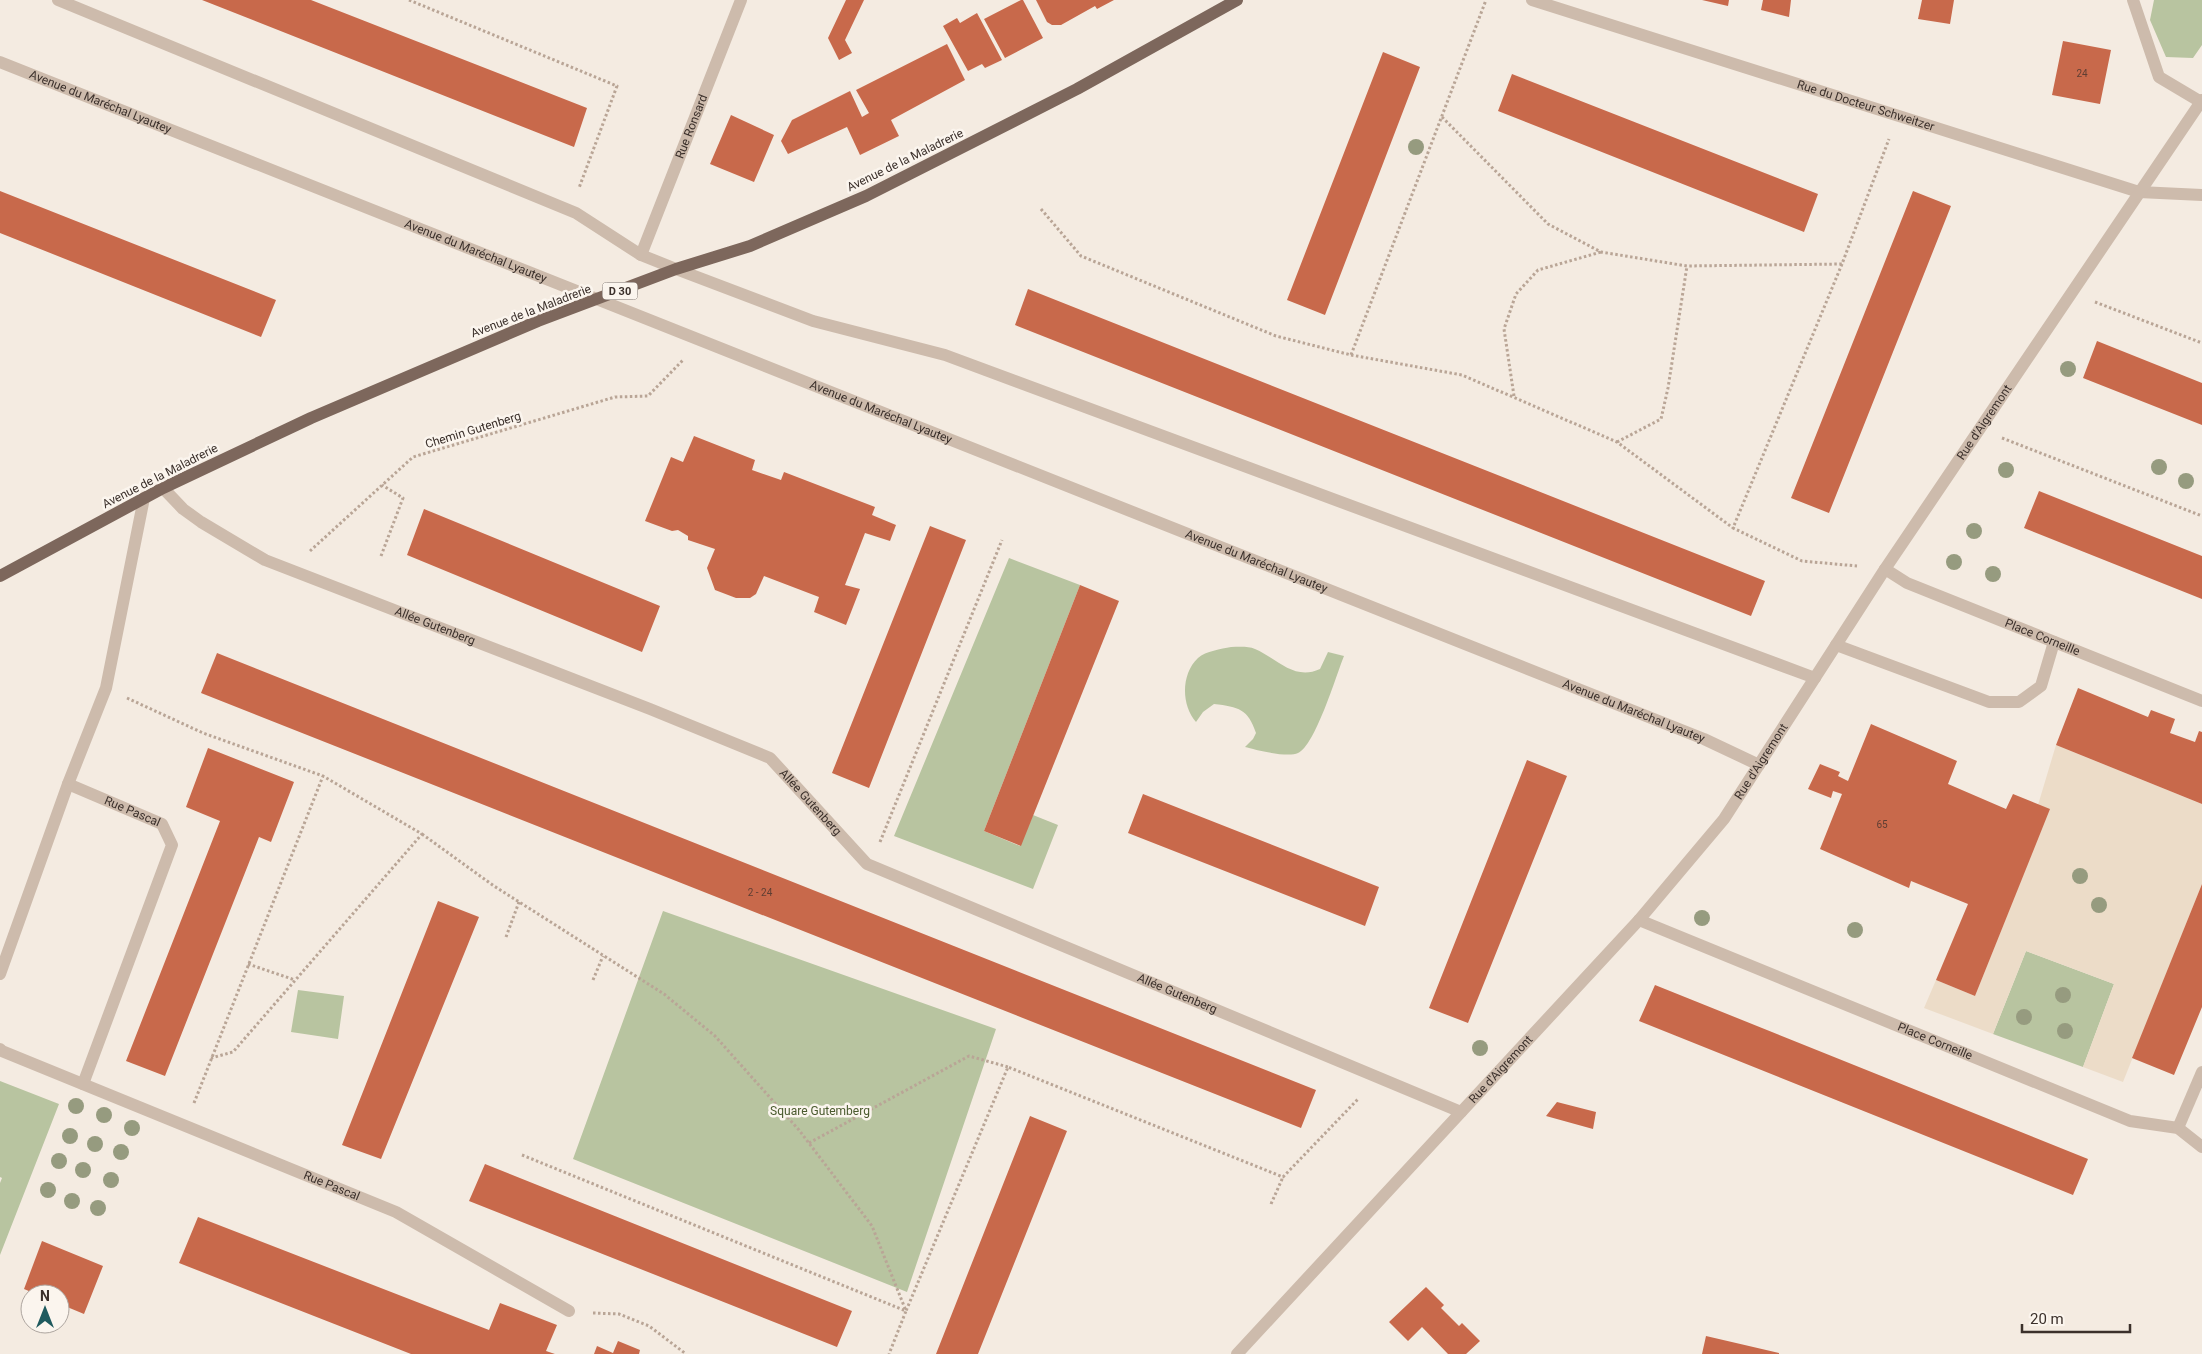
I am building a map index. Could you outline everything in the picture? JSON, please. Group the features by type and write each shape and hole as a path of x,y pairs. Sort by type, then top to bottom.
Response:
{"main road":[{"name":"Avenue de la Maladrerie","path":"0,576 163,488 311,418 538,321 676,269 750,246 866,196 1077,89 1236,0"}],"street":[{"path":"58,0 576,213 641,255 676,269 814,321 945,355 1815,678"},
{"name":"Rue Ronsard","path":"641,255 741,0"},
{"name":"Rue du Docteur Schweitzer","path":"1532,0 2139,192 2202,195"},
{"name":"Rue d'Aigremont","path":"1237,1354 1639,920 1724,819 1885,569 2201,101 2159,77 2133,0"},
{"name":"Avenue du Maréchal Lyautey","path":"0,62 1704,739 1759,765"},
{"name":"Allée Gutenberg","path":"163,488 183,509 201,522 264,560 650,709 770,758 867,864 1461,1112"},
{"path":"0,974 68,784 106,688 144,498"},
{"name":"Place Corneille","path":"1885,569 1907,583 2202,701"},
{"path":"1836,645 1989,702 2018,702 2041,686 2054,642"},
{"name":"Rue Pascal","path":"68,784 162,824 172,845 83,1084"},
{"name":"Place Corneille","path":"1639,920 2130,1121 2178,1128"},
{"name":"Rue Pascal","path":"0,1049 185,1127 396,1212 569,1311"},
{"path":"2202,1072 2178,1128 2202,1147"}],"path":[{"path":"409,0 617,86 579,190 576,213"},
{"path":"1351,355 1486,0"},
{"path":"1733,528 1842,264 1897,116"},
{"path":"1442,117 1548,224 1602,252 1686,266 1842,264"},
{"path":"1042,209 1081,256 1276,336 1351,355 1462,375 1617,442 1733,528 1802,561 1885,569"},
{"path":"1514,397 1504,329 1516,294 1538,270 1602,252"},
{"path":"1617,442 1661,419 1668,388 1686,266"},
{"path":"2070,293 2202,343"},
{"name":"Chemin Gutenberg","path":"298,573 312,547 413,457 615,397 648,396 684,359"},
{"path":"1980,429 2202,516"},
{"path":"381,556 403,498 382,485"},
{"path":"879,845 1002,540"},
{"path":"106,688 203,733 323,776 422,834 518,902 664,994 715,1036 809,1143 872,1226 906,1311"},
{"path":"185,1127 323,776"},
{"path":"211,1058 233,1052 422,834"},
{"path":"506,937 518,902"},
{"path":"592,980 603,956"},
{"path":"248,964 295,980"},
{"path":"809,1143 969,1056 1008,1067 1283,1177"},
{"path":"889,1354 1008,1067"},
{"path":"1271,1204 1283,1177 1379,1078"},
{"path":"522,1155 906,1311"},
{"path":"569,1311 619,1314 649,1326 686,1354"}],"green space":[{"path":"2154,0 2202,0 2202,45 2193,58 2166,57 2150,20"},
{"path":"1009,558 1080,585 984,831 1020,846 1033,815 1058,825 1033,889 894,836"},
{"path":"1231,647 1255,649 1294,671 1302,672 1320,669 1328,652 1344,656 1318,725 1305,748 1298,753 1287,755 1245,747 1256,733 1246,714 1236,708 1214,704 1203,712 1196,722 1191,715 1185,690 1188,672 1192,665 1205,654"},
{"name":"Square Gutemberg","path":"663,911 996,1029 907,1292 573,1159"},
{"path":"2026,951 2114,984 2083,1067 1993,1034"},
{"path":"298,990 344,996 338,1039 291,1032"},
{"path":"0,1081 59,1104 0,1255 0,1183 2,1178 0,1177"}],"shaded area":[{"path":"2056,745 2202,804 2202,884 2123,1082 2083,1067 2114,984 2026,951 1993,1034 1924,1008 1936,980 1975,996 2049,810 2038,805"}],"building":[{"path":"202,0 311,0 587,108 574,147"},
{"path":"846,0 864,0 845,40 852,53 839,60 828,38"},
{"path":"1023,0 1043,38 1005,58 984,19"},
{"path":"1036,0 1114,0 1097,9 1095,6 1061,25 1052,25 1047,22"},
{"path":"1702,0 1729,0 1728,6"},
{"path":"1763,0 1791,0 1789,17 1761,10"},
{"path":"1922,0 1954,0 1950,24 1918,19"},
{"path":"977,13 1002,60 985,68 982,64 968,71 943,26 957,18 960,23"},
{"path":"2063,41 2111,50 2100,104 2052,95"},
{"path":"947,44 965,80 891,120 899,136 860,155 847,127 788,154 781,141 792,120 850,91 862,117 869,113 856,90"},
{"path":"1383,52 1420,67 1325,315 1287,300"},
{"path":"1512,74 1818,194 1804,232 1498,111"},
{"path":"731,115 774,135 754,182 710,164"},
{"path":"0,191 276,300 261,337 0,233"},
{"path":"1913,191 1951,206 1829,513 1791,498"},
{"path":"1028,289 1765,581 1751,616 1015,325"},
{"path":"2097,341 2202,383 2202,425 2083,378"},
{"path":"694,436 755,460 752,470 781,480 784,472 875,507 872,515 896,525 890,541 865,533 845,585 860,589 846,625 814,612 819,597 764,576 756,594 750,598 736,598 715,590 707,568 715,549 688,540 688,536 678,530 672,531 645,521 671,457 683,462"},
{"path":"2039,491 2202,556 2202,599 2024,528"},
{"path":"424,509 660,606 642,652 407,555"},
{"path":"930,526 966,540 869,788 832,773"},
{"path":"1080,585 1119,601 1021,846 984,831"},
{"path":"217,653 1316,1090 1301,1128 201,693"},
{"path":"2078,688 2148,717 2151,710 2175,719 2170,733 2195,742 2199,731 2202,732 2202,804 2056,745"},
{"path":"1871,724 1957,761 1948,784 2006,809 2013,794 2050,809 1975,996 1936,980 1968,904 1911,881 1909,888 1820,849 1842,794 1833,791 1831,798 1808,789 1820,764 1840,772 1838,776 1848,781"},
{"path":"208,748 294,782 271,842 259,837 165,1076 126,1061 220,821 186,807"},
{"path":"1527,760 1567,776 1468,1023 1429,1008"},
{"path":"1143,794 1379,887 1365,926 1128,833"},
{"path":"2202,884 2202,1007 2174,1075 2132,1058"},
{"path":"438,901 479,917 381,1159 342,1145"},
{"path":"1655,985 2088,1159 2073,1195 1639,1021"},
{"path":"1557,1102 1596,1112 1593,1129 1546,1116"},
{"path":"1030,1116 1067,1131 978,1354 936,1354"},
{"path":"485,1164 852,1311 837,1347 469,1201"},
{"path":"198,1217 489,1330 500,1303 557,1325 546,1351 555,1354 411,1354 179,1263"},
{"path":"42,1241 103,1266 84,1314 70,1308 70,1284 26,1284"},
{"path":"1426,1287 1444,1305 1441,1308 1459,1326 1462,1323 1480,1341 1466,1354 1448,1354 1422,1327 1408,1341 1389,1322"},
{"path":"1706,1336 1779,1353 1779,1354 1702,1354"},
{"path":"618,1341 640,1350 639,1354 594,1354 597,1346 613,1353"}]}
